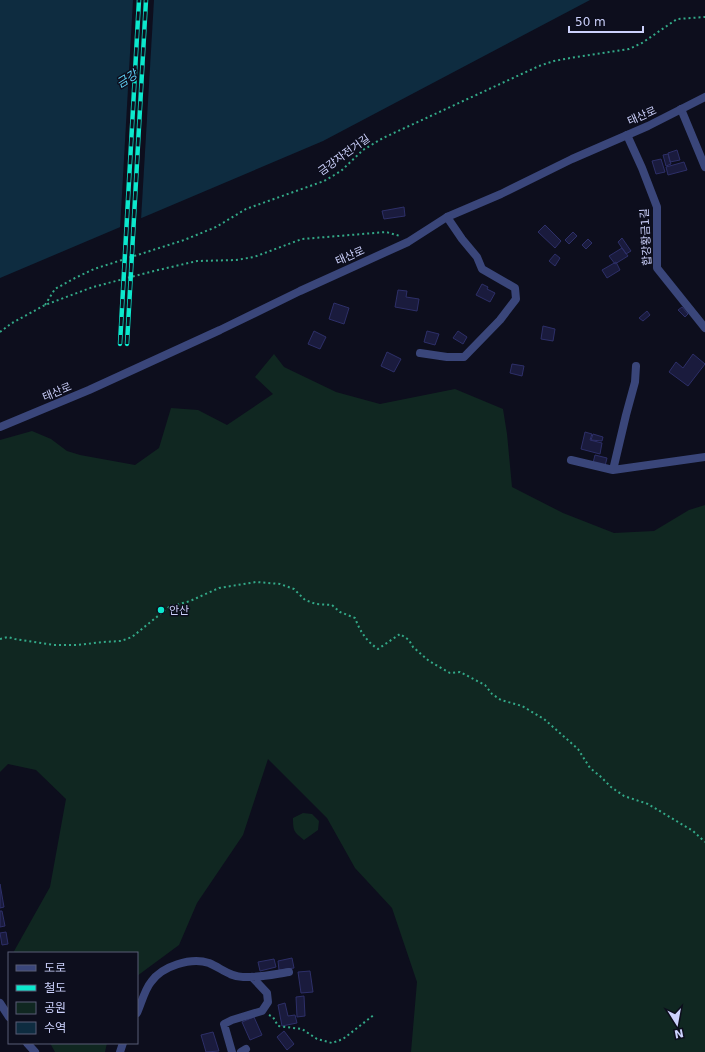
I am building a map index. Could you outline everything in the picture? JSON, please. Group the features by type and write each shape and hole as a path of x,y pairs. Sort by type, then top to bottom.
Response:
{"street":[{"name":"태산로","path":"0,427 89,390 213,334 300,291 412,240 447,217 500,194 572,159 648,126 705,97"},
{"path":"682,109 705,167"},
{"name":"합강황금1길","path":"627,135 642,168 656,207 656,268 705,328"},
{"path":"420,353 447,357 464,357 500,320 516,299 515,288 482,269 476,257 447,217"},
{"path":"613,470 635,382 636,366"},
{"path":"571,460 613,470 705,458"},
{"path":"138,1011 151,982 166,968 183,962 194,961 209,963 228,973 242,977 289,972"},
{"path":"232,1052 224,1024 262,1011 268,1002 267,993 252,976"},
{"path":"0,1003 8,1015"},
{"path":"28,1044 35,1052"}],"path":[{"name":"금강자전거길","path":"45,305 55,289 75,278 110,263 203,233 246,209 324,182 341,171 363,150 383,138 539,66 554,61 628,49 642,43 677,19 705,17"},
{"name":"금강자전거길","path":"0,332 12,323 45,305 93,287 197,261 236,260 254,257 302,239 386,232 412,240"},
{"path":"0,639 8,637 54,645 77,645 122,641 132,637 169,608 190,601 219,588 256,582 280,584 294,589 305,600 316,604 332,605 340,612 356,618 358,627 364,637 370,644 378,649 400,634 409,640 413,648 430,661 450,673 460,672 485,685 492,694 501,700 522,706 538,716 578,748 590,768 611,788 624,796 648,804 694,831 705,842"},
{"path":"262,1011 273,1017 278,1026 302,1029 317,1039 332,1043 343,1039 374,1014"}],"green space":[{"path":"274,354 284,367 336,392 380,404 455,389 503,409 512,487 563,513 614,533 654,531 689,510 705,505 705,1052 411,1052 417,982 392,908 355,868 327,818 268,759 243,835 197,903 179,945 138,975 138,952 14,952 50,887 66,799 36,770 8,764 0,772 0,440 32,431 51,439 67,451 80,455 135,465 159,448 171,408 198,410 227,425 273,394 255,377"},
{"path":"303,813 312,814 319,821 318,830 304,840 295,831 293,822 293,818"},
{"path":"51,1044 107,1044 105,1052 55,1052"}],"water":[{"name":"금강","path":"0,0 590,0 323,141 0,278"}],"pier":[{"path":"133,0 154,0 141,220 120,229"}],"building":[{"path":"677,150 680,160 670,162 668,153"},
{"path":"668,154 671,164 666,166 663,155"},
{"path":"661,159 665,172 656,174 652,161"},
{"path":"684,162 687,170 668,175 666,167"},
{"path":"404,207 405,216 384,219 382,211"},
{"path":"545,225 561,241 555,248 538,232"},
{"path":"573,232 577,236 569,244 565,240"},
{"path":"622,238 631,251 626,254 618,242"},
{"path":"588,239 592,243 586,249 582,245"},
{"path":"622,248 628,256 615,264 609,256"},
{"path":"555,254 560,258 555,266 549,261"},
{"path":"616,262 620,270 607,278 602,270"},
{"path":"482,284 488,287 487,289 495,293 490,302 476,295"},
{"path":"398,290 407,291 406,297 419,299 417,311 395,307"},
{"path":"334,303 349,308 344,324 329,319"},
{"path":"682,307 688,314 685,317 678,310"},
{"path":"647,311 650,315 643,321 639,318"},
{"path":"543,326 555,329 553,341 541,339"},
{"path":"314,331 326,337 320,349 308,344"},
{"path":"427,331 439,334 435,345 424,342"},
{"path":"458,331 467,337 463,344 453,338"},
{"path":"387,352 401,359 394,372 381,366"},
{"path":"693,354 705,364 688,386 669,372 676,362 683,368"},
{"path":"512,364 524,366 522,376 510,373"},
{"path":"585,432 592,434 590,440 602,443 600,454 581,449"},
{"path":"593,434 603,437 602,441 591,440"},
{"path":"595,455 607,458 605,466 593,463"},
{"path":"0,884 4,907 0,908"},
{"path":"0,911 2,911 5,926 0,927"},
{"path":"6,932 8,944 2,945 0,933"},
{"path":"292,958 294,968 279,970 278,961"},
{"path":"274,959 276,967 260,971 258,962"},
{"path":"310,971 313,992 301,993 298,972"},
{"path":"304,996 305,1016 297,1017 296,997"},
{"path":"285,1003 288,1016 295,1015 297,1023 282,1026 278,1005"},
{"path":"254,1017 262,1035 250,1040 242,1022"},
{"path":"284,1031 294,1044 287,1050 277,1037"},
{"path":"213,1032 219,1051 206,1052 201,1035"}],"railway":[{"path":"120,344 139,0"},
{"path":"127,344 146,0"}],"place":[{"name":"안산","path":"161,610"}]}
